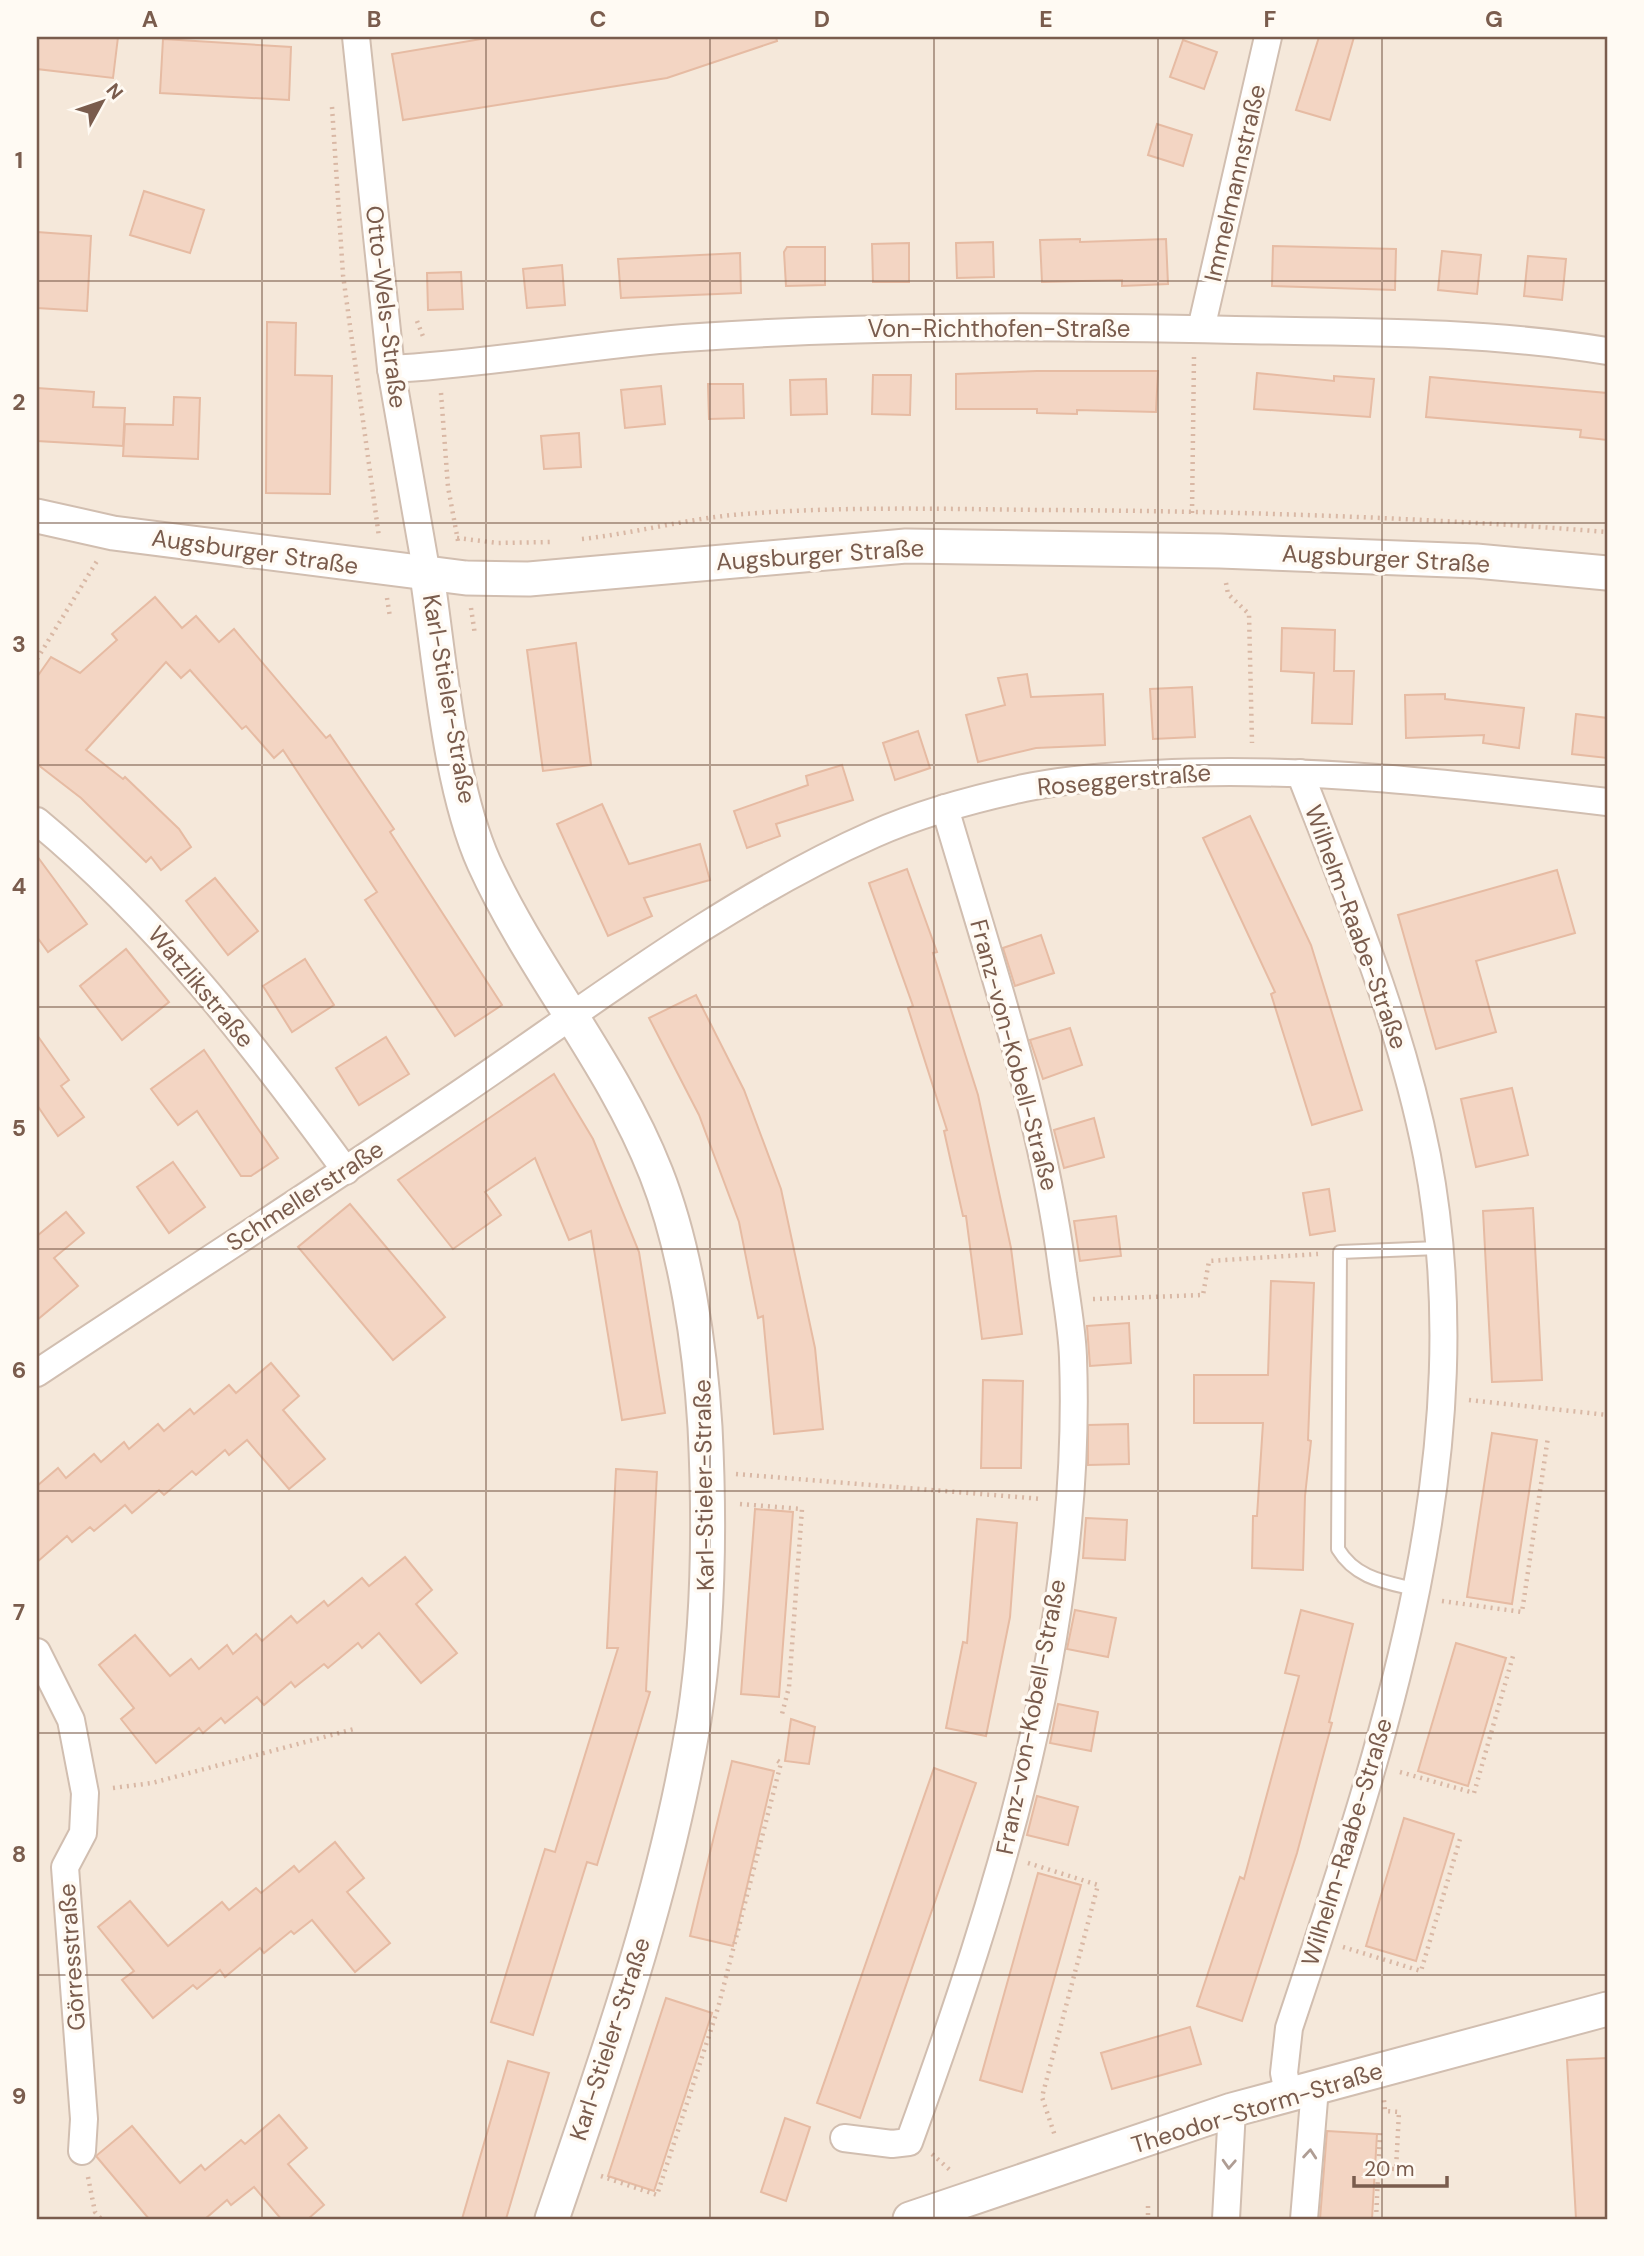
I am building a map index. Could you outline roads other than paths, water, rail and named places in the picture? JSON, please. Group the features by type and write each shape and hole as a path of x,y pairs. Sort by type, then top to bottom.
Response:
{"street":[{"name":"Otto-Wels-Straße","path":"356,37 391,369 427,575"},
{"name":"Immelmannstraße","path":"1201,329 1268,37"},
{"name":"Von-Richthofen-Straße","path":"391,369 439,367 680,338 844,329 1201,329 1400,333 1563,344 1607,351"},
{"name":"Augsburger Straße","path":"37,516 113,533 384,570 427,575 529,579 906,546 1476,561 1607,573"},
{"name":"Karl-Stieler-Straße","path":"427,575 460,785 482,860 639,1133 658,1178 701,1361 708,1487 705,1628 694,1719 671,1838 638,1952 552,2219"},
{"name":"Roseggerstraße","path":"572,1017 739,905 875,834 945,808 1027,788 1098,777 1252,771 1436,783 1607,802"},
{"name":"Wilhelm-Raabe-Straße","path":"1300,773 1386,997 1427,1158 1445,1322 1443,1396 1435,1490 1417,1594 1374,1764 1289,2028 1284,2073 1302,2091 1304,2219"},
{"name":"Franz-von-Kobell-Straße","path":"844,2138 892,2144 909,2142 963,1995 1004,1856 1051,1645 1070,1501 1073,1356 1055,1210 1032,1103 945,808"},
{"name":"Watzlikstraße","path":"37,821 150,925 284,1087 346,1171"},
{"name":"Schmellerstraße","path":"37,1373 346,1171 572,1017"},
{"name":"Görresstraße","path":"37,1652 71,1720 85,1793 83,1833 65,1867 84,2119 82,2151"},
{"name":"Theodor-Storm-Straße","path":"910,2219 1066,2169 1232,2110 1607,2009"},
{"path":"1226,2219 1232,2110"}],"lane":[{"path":"1417,1594 1359,1574 1347,1564 1338,1549 1340,1252 1438,1248"}]}
